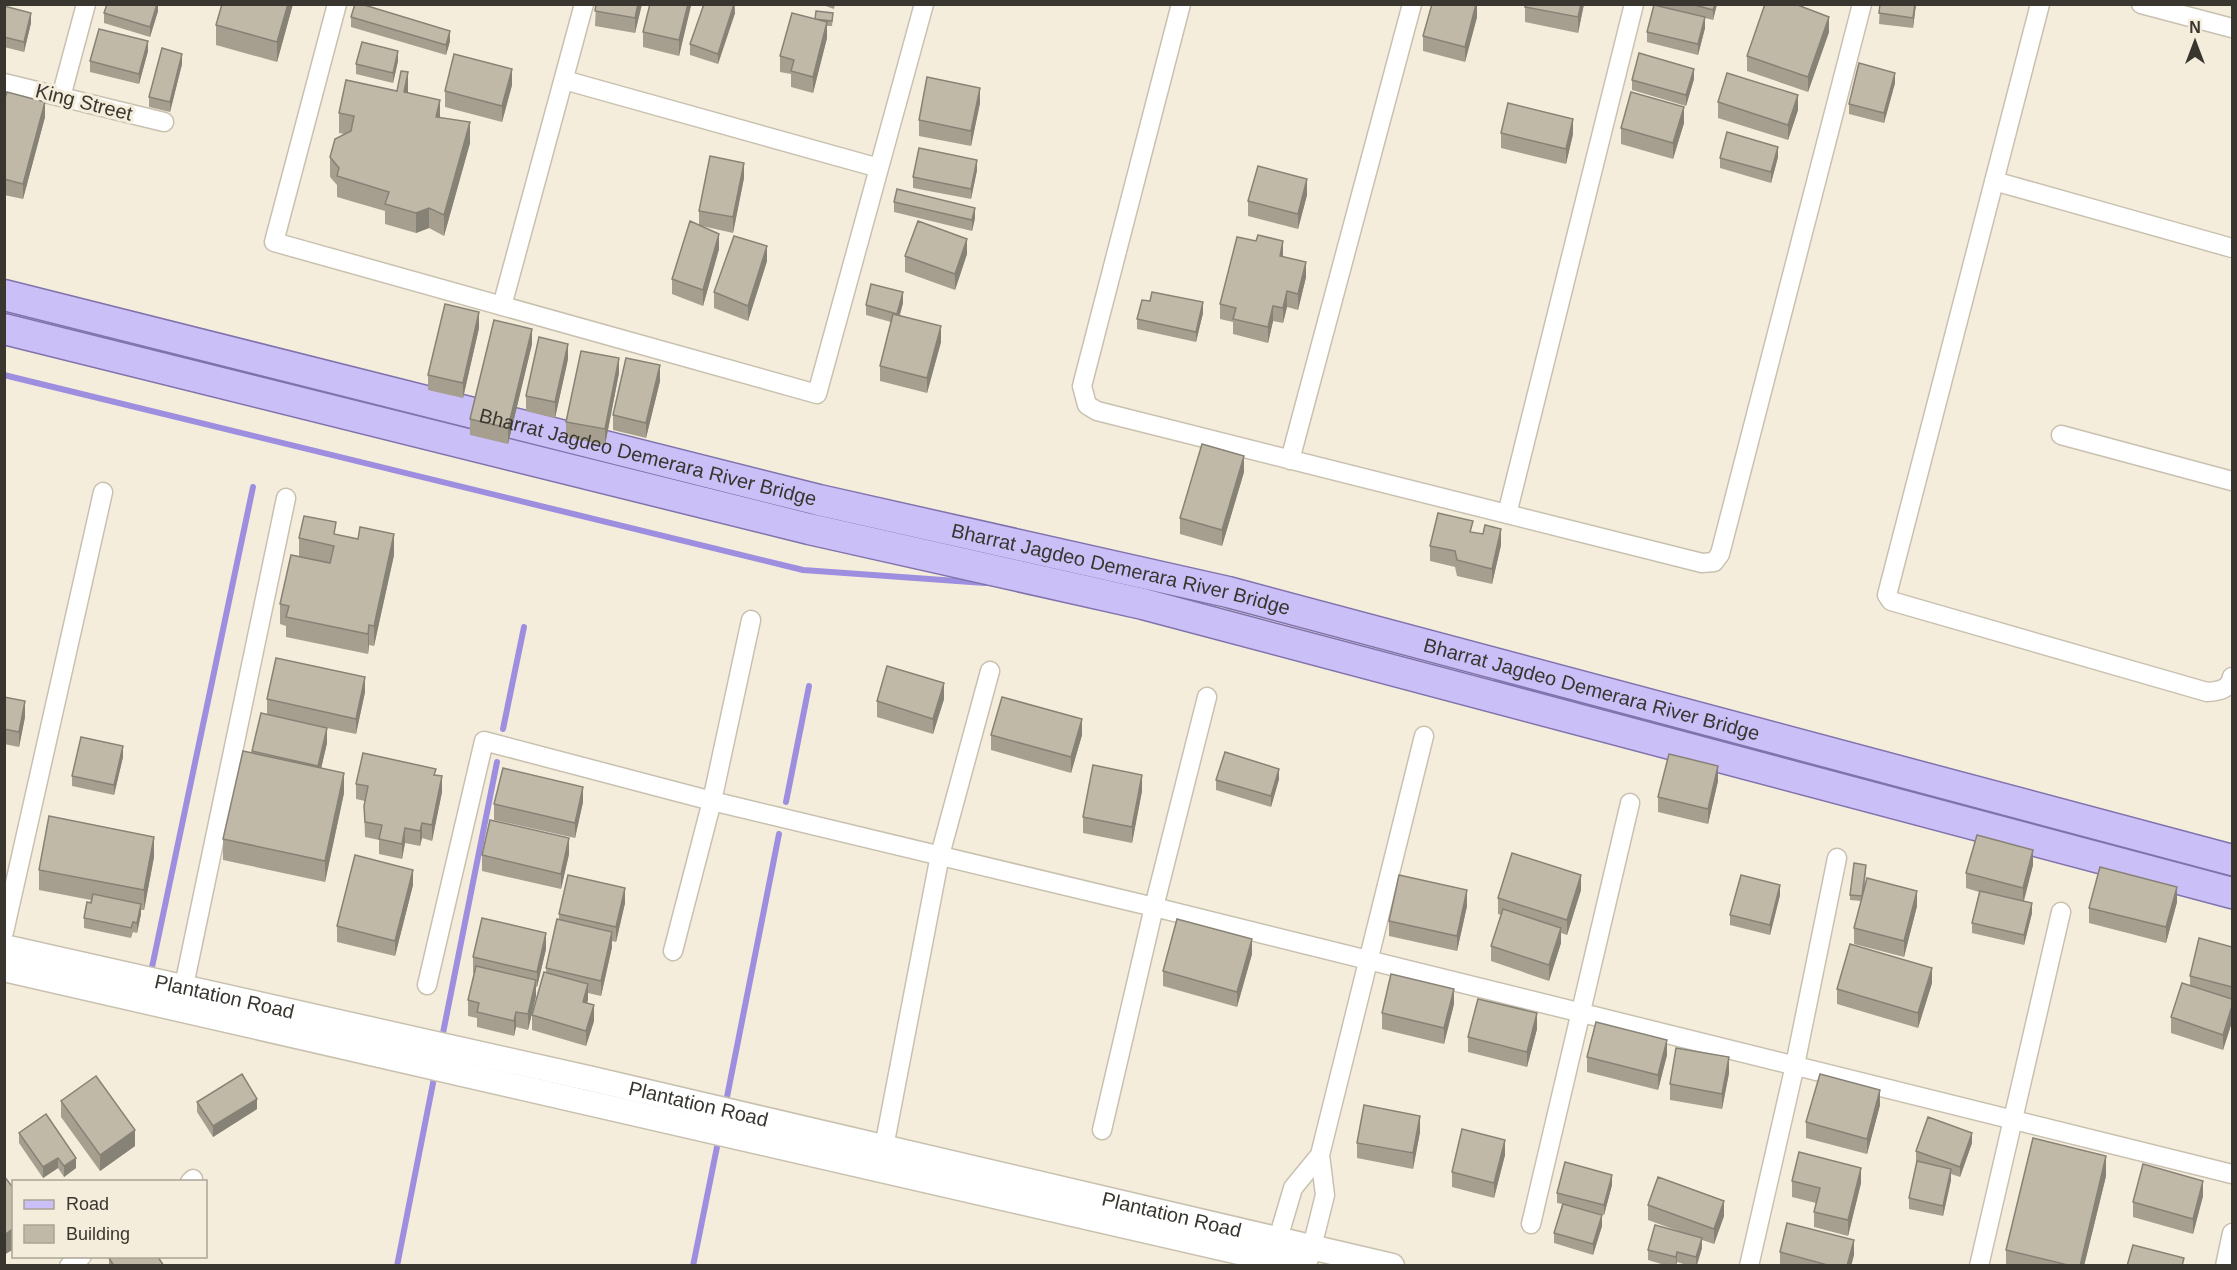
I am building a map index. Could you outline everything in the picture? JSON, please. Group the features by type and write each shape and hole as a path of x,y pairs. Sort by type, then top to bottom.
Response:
{"main road":[{"name":"Bharrat Jagdeo Demerara River Bridge","path":"4,295 819,500 1228,592 2232,860"},
{"name":"Bharrat Jagdeo Demerara River Bridge","path":"4,329 809,529 1187,615 2232,893"}],"street":[{"path":"61,97 86,4"},
{"path":"337,4 274,242 817,394 924,4"},
{"path":"502,306 584,4"},
{"path":"1182,4 1082,387 1087,405 1097,411 1702,563 1714,562 1720,554 1862,4"},
{"path":"1290,459 1412,4"},
{"path":"1507,514 1634,4"},
{"path":"2040,4 1887,595 1890,601 2207,692 2223,690 2231,682 2232,677"},
{"path":"2141,4 2232,28"},
{"path":"564,80 879,168"},
{"name":"King Street","path":"4,83 164,122"},
{"path":"1994,181 2232,248"},
{"path":"2061,435 2232,481"},
{"path":"4,932 103,492"},
{"path":"182,997 286,498"},
{"path":"674,951 712,801 751,620"},
{"path":"884,1147 940,855 990,671"},
{"path":"1102,1130 1154,906 1207,697"},
{"path":"1307,1259 1325,1195 1320,1155 1424,736"},
{"path":"427,985 484,741 712,801 1154,906 2232,1174"},
{"path":"1530,1224 1630,803"},
{"path":"1749,1266 1795,1065 1837,858"},
{"path":"1979,1266 2061,912"},
{"name":"Plantation Road","path":"4,947 182,997 1275,1248"},
{"name":"Plantation Road","path":"4,969 182,997 884,1147 1275,1248 1307,1259 1385,1265"},
{"path":"1275,1248 1293,1188 1320,1155"},
{"path":"2225,1266 2232,1233"}],"building":[{"path":"107,4 157,4 150,27 104,13"},
{"path":"222,4 288,4 277,42 216,25"},
{"path":"355,4 450,31 446,45 351,17"},
{"path":"596,4 638,4 635,18 595,11"},
{"path":"650,4 688,4 679,40 643,32"},
{"path":"704,4 734,4 718,54 690,44"},
{"path":"1432,4 1476,4 1465,47 1423,36"},
{"path":"1526,4 1581,4 1578,17 1525,7"},
{"path":"1691,4 1715,4 1713,10"},
{"path":"1765,4 1795,4 1829,17 1808,77 1747,56"},
{"path":"1880,4 1915,4 1913,18 1879,13"},
{"path":"1654,5 1705,17 1698,44 1647,32"},
{"path":"4,6 31,13 24,42 4,37"},
{"path":"816,11 833,13 832,21 815,19"},
{"path":"792,13 827,22 813,77 791,71 794,60 780,56"},
{"path":"99,29 148,41 139,74 90,61"},
{"path":"362,42 398,51 393,73 356,64"},
{"path":"162,48 182,54 170,102 149,97"},
{"path":"1639,53 1694,69 1686,95 1632,80"},
{"path":"454,54 512,69 502,106 445,91"},
{"path":"1859,63 1895,73 1884,113 1849,104"},
{"path":"401,71 408,72 404,92 440,100 436,117 470,122 444,215 429,208 416,213 385,204 389,192 337,176 339,168 330,157 335,139 351,131 354,116 339,113 346,80 397,91"},
{"path":"1727,73 1798,95 1788,125 1718,102"},
{"path":"927,77 980,88 971,131 919,120"},
{"path":"7,92 45,102 23,184 4,179 4,101"},
{"path":"1631,92 1684,107 1673,143 1621,128"},
{"path":"1508,103 1573,119 1566,149 1501,133"},
{"path":"1727,132 1778,147 1771,172 1720,158"},
{"path":"919,148 977,160 971,189 913,177"},
{"path":"710,156 744,163 733,217 699,211"},
{"path":"1258,166 1307,179 1298,214 1248,201"},
{"path":"897,189 975,208 972,220 894,202"},
{"path":"690,221 719,234 703,290 672,279"},
{"path":"918,221 967,239 955,274 905,256"},
{"path":"1258,235 1283,241 1280,256 1306,262 1298,294 1287,291 1283,308 1273,306 1268,327 1233,319 1236,308 1220,304 1237,237 1256,241"},
{"path":"734,236 767,246 748,306 714,292"},
{"path":"871,284 903,292 897,314 866,305"},
{"path":"1152,292 1203,302 1196,332 1137,319 1142,300 1150,301"},
{"path":"445,304 479,312 463,383 428,375"},
{"path":"893,314 941,326 927,378 880,366"},
{"path":"494,320 532,329 508,428 470,419"},
{"path":"539,337 568,344 555,402 526,396"},
{"path":"581,351 619,358 605,429 566,422"},
{"path":"626,358 660,365 646,423 613,415"},
{"path":"1202,444 1244,456 1222,530 1180,518"},
{"path":"1438,513 1473,521 1470,532 1483,534 1485,525 1501,529 1492,569 1457,560 1455,551 1430,546"},
{"path":"304,516 336,522 334,534 358,539 360,527 394,534 374,626 369,625 368,634 286,617 289,606 280,604 291,555 330,563 334,546 299,538"},
{"path":"276,658 365,677 356,719 267,699"},
{"path":"887,666 944,683 933,719 877,701"},
{"path":"4,697 25,701 19,732 4,729"},
{"path":"1002,697 1082,719 1071,757 991,735"},
{"path":"261,713 327,728 318,766 252,751"},
{"path":"81,737 123,746 114,785 72,776"},
{"path":"243,751 344,773 325,861 223,839"},
{"path":"1225,752 1279,769 1271,796 1216,780"},
{"path":"363,753 436,769 434,775 442,776 432,825 422,823 420,831 405,828 402,844 379,839 382,825 365,822 364,806 368,786 356,784"},
{"path":"1669,754 1718,766 1708,809 1658,797"},
{"path":"1093,765 1142,775 1132,827 1083,817"},
{"path":"503,768 583,787 575,823 494,804"},
{"path":"49,816 154,837 144,890 39,870"},
{"path":"490,820 569,838 561,874 482,855"},
{"path":"1977,835 2033,850 2023,888 1966,873"},
{"path":"1512,853 1581,875 1567,920 1498,898"},
{"path":"355,855 413,870 395,941 337,926"},
{"path":"1854,863 1866,865 1862,896 1850,895"},
{"path":"2100,867 2177,887 2166,927 2089,908"},
{"path":"568,875 625,888 616,927 559,914"},
{"path":"1399,875 1467,890 1457,936 1389,921"},
{"path":"1741,875 1780,885 1770,925 1730,915"},
{"path":"1867,878 1917,891 1904,941 1854,928"},
{"path":"1980,891 2032,903 2024,935 1972,923"},
{"path":"93,894 141,904 137,923 133,922 131,928 84,918 87,902 91,903"},
{"path":"1503,909 1561,928 1549,965 1491,946"},
{"path":"482,918 546,933 537,972 473,957"},
{"path":"557,919 612,932 601,981 546,968"},
{"path":"1177,919 1252,939 1237,992 1163,971"},
{"path":"2199,938 2232,947 2232,987 2190,976"},
{"path":"1850,944 1932,968 1918,1013 1837,989"},
{"path":"476,966 536,980 528,1014 516,1012 514,1021 477,1012 479,1003 468,1000"},
{"path":"544,972 588,984 583,1002 594,1005 586,1031 532,1015"},
{"path":"1391,974 1454,989 1444,1028 1382,1013"},
{"path":"2182,983 2232,999 2223,1035 2171,1017"},
{"path":"1478,999 1537,1013 1527,1052 1468,1037"},
{"path":"1596,1022 1667,1040 1658,1075 1587,1057"},
{"path":"1676,1048 1729,1057 1722,1094 1670,1084"},
{"path":"242,1074 257,1099 213,1126 197,1102"},
{"path":"1820,1074 1880,1090 1867,1139 1806,1122"},
{"path":"96,1076 135,1130 100,1155 61,1101"},
{"path":"1364,1105 1420,1116 1413,1153 1357,1143"},
{"path":"46,1114 76,1158 64,1166 58,1158 43,1167 19,1133"},
{"path":"1928,1117 1972,1133 1960,1167 1916,1151"},
{"path":"1462,1129 1505,1140 1494,1183 1452,1172"},
{"path":"2033,1138 2106,1156 2080,1266 2006,1250"},
{"path":"1799,1152 1861,1168 1848,1220 1814,1212 1820,1188 1792,1181"},
{"path":"1917,1161 1951,1169 1943,1206 1909,1198"},
{"path":"1565,1162 1612,1175 1604,1205 1557,1193"},
{"path":"2143,1164 2203,1181 2193,1219 2133,1202"},
{"path":"4,1176 12,1186 12,1229 4,1235"},
{"path":"1658,1177 1724,1201 1714,1229 1648,1205"},
{"path":"1563,1204 1602,1215 1593,1244 1554,1233"},
{"path":"1787,1223 1854,1240 1847,1266 1831,1266 1780,1252"},
{"path":"1655,1225 1702,1238 1696,1257 1677,1252 1676,1257 1648,1250"},
{"path":"2133,1245 2184,1258 2182,1266 2127,1266"},
{"path":"109,1258 159,1258 164,1266 114,1266"}],"waterway":[{"path":"4,375 803,570 985,583"},
{"path":"151,972 253,487"},
{"path":"503,729 524,627"},
{"path":"1496,682 2232,876"},
{"path":"786,802 809,686"},
{"path":"442,1038 497,762"},
{"path":"726,1102 779,834"},
{"path":"397,1266 435,1073"},
{"path":"693,1266 719,1137"}]}
